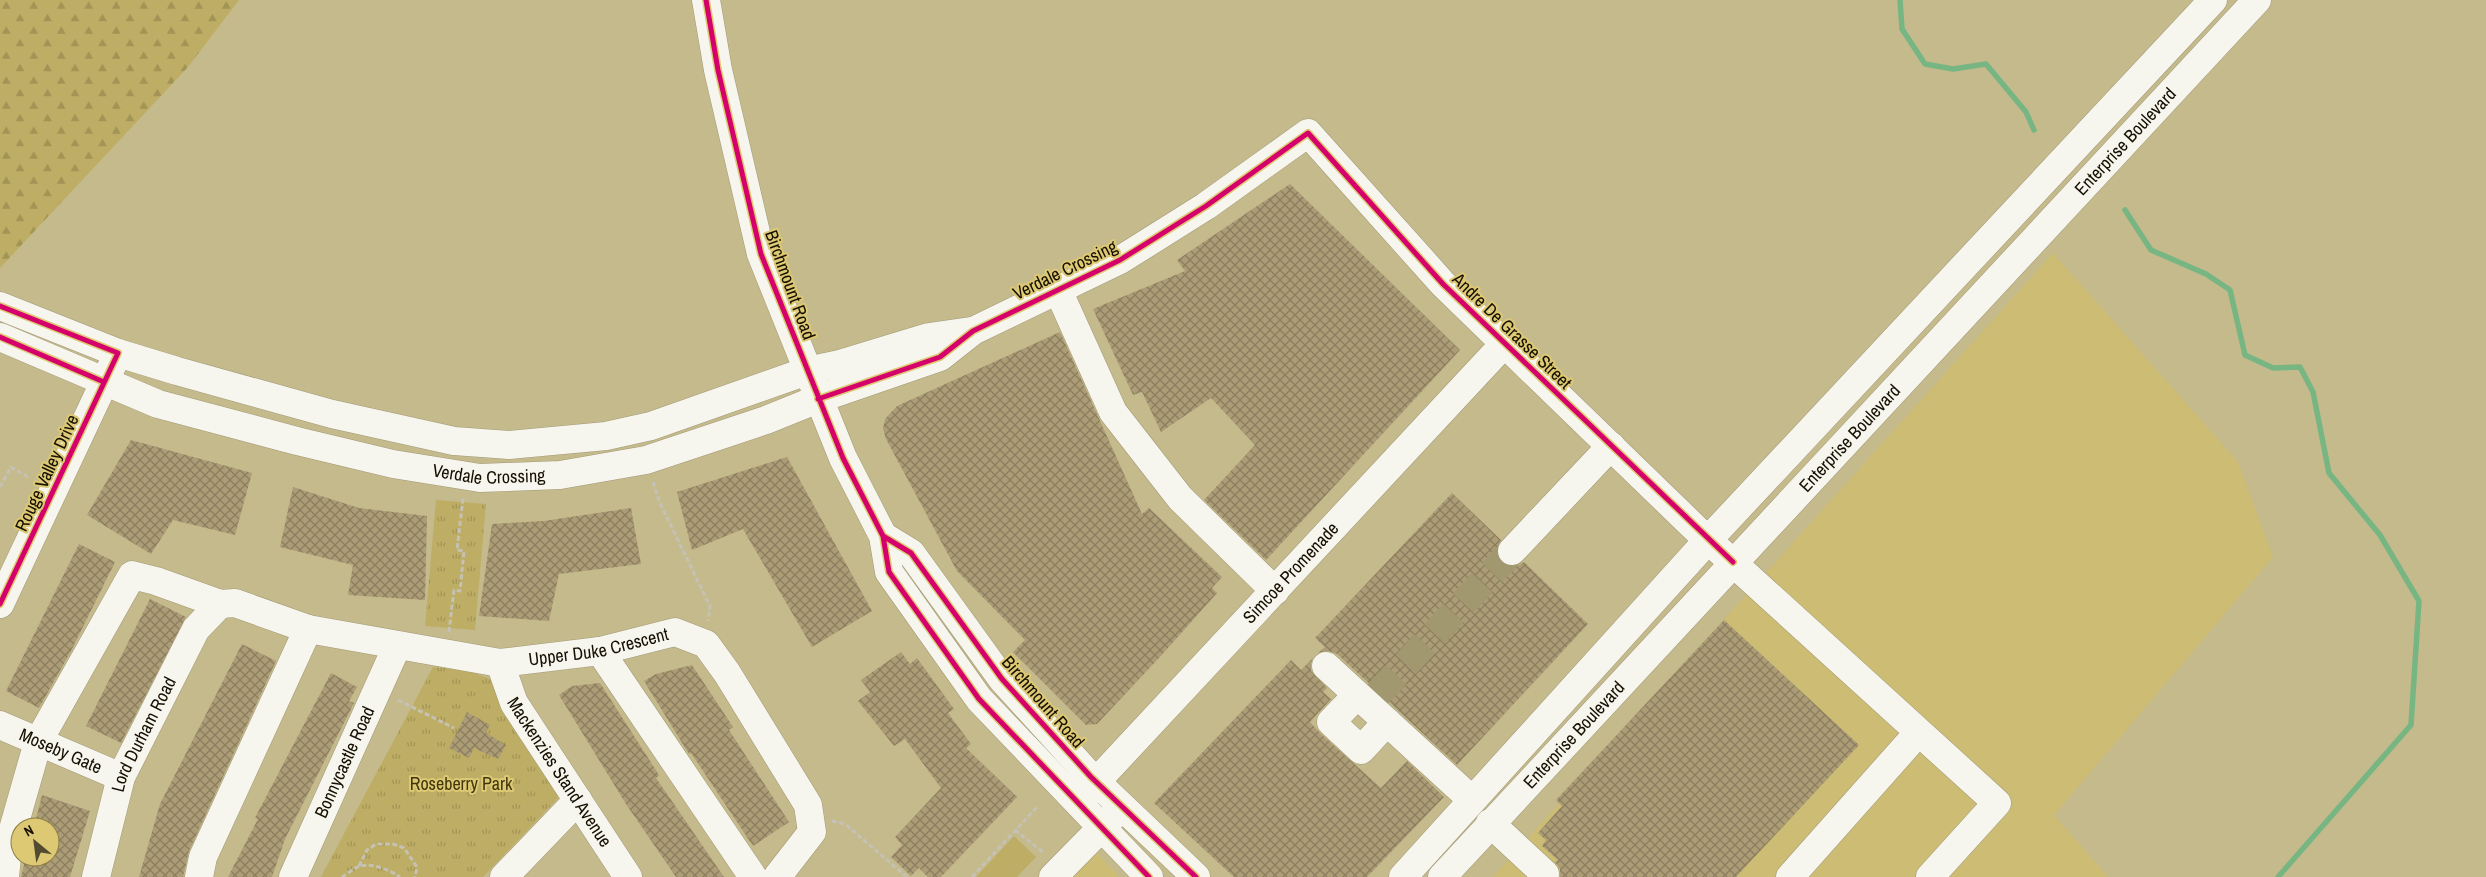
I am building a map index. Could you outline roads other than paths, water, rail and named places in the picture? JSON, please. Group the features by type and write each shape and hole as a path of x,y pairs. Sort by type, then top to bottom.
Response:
{"main road":[{"name":"Birchmount Road","path":"706,0 718,70 761,254 843,458 883,536 889,572 978,699 1149,877"},
{"name":"Enterprise Boulevard","path":"1403,877 1708,540 2214,0"},
{"name":"Enterprise Boulevard","path":"1442,877 1490,823 2257,0"},
{"name":"Verdale Crossing","path":"0,337 158,404 297,441 393,464 480,478 560,475 646,460 766,420 818,399 940,357 973,331 1120,260 1206,206 1308,132"},
{"name":"Andre De Grasse Street","path":"1308,132 1443,284 1708,540 1996,803 1930,877"},
{"path":"1058,290 1113,412 1180,498 1276,592"},
{"name":"Verdale Crossing","path":"0,306 118,353 332,414 454,442 509,445 606,436 651,426 807,371 840,364 928,337 973,331"},
{"name":"Simcoe Promenade","path":"1078,805 1096,782 1276,592 1505,344"},
{"name":"Rouge Valley Drive","path":"0,604 118,353"},
{"path":"1512,551 1611,446"},
{"name":"Birchmount Road","path":"883,536 911,553 1002,679 1096,782 1196,877"},
{"name":"Upper Duke Crescent","path":"38,742 132,575 156,581 220,604 235,603 308,629 500,663 600,651 675,632 706,644 727,673 804,799 810,816 812,832 776,877"},
{"name":"Lord Durham Road","path":"96,877 121,777 196,629 220,604"},
{"path":"199,877 203,857 308,629"},
{"name":"Bonnycastle Road","path":"293,877 397,646"},
{"path":"600,651 753,877"},
{"name":"Mackenzies Stand Avenue","path":"500,663 514,703 628,877"},
{"path":"1326,666 1372,704 1472,800"},
{"name":"Moseby Gate","path":"0,726 121,777"},
{"path":"1790,877 1918,733"},
{"path":"5,877 8,847 38,742"},
{"path":"504,877 578,800"},
{"path":"1051,867 1101,828 1122,807"},
{"path":"1490,823 1545,874"}],"waterway":[{"path":"1900,0 1902,29 1925,64 1953,69 1986,64 2026,112 2034,130"},
{"path":"2125,210 2151,250 2206,274 2230,290 2245,355 2273,368 2300,367 2313,392 2329,473 2380,535 2419,601 2411,725 2278,877"}],"tunnel":[{"path":"1377,695 1512,551"}],"park label":[{"name":"Roseberry Park","path":"461,784"}]}
